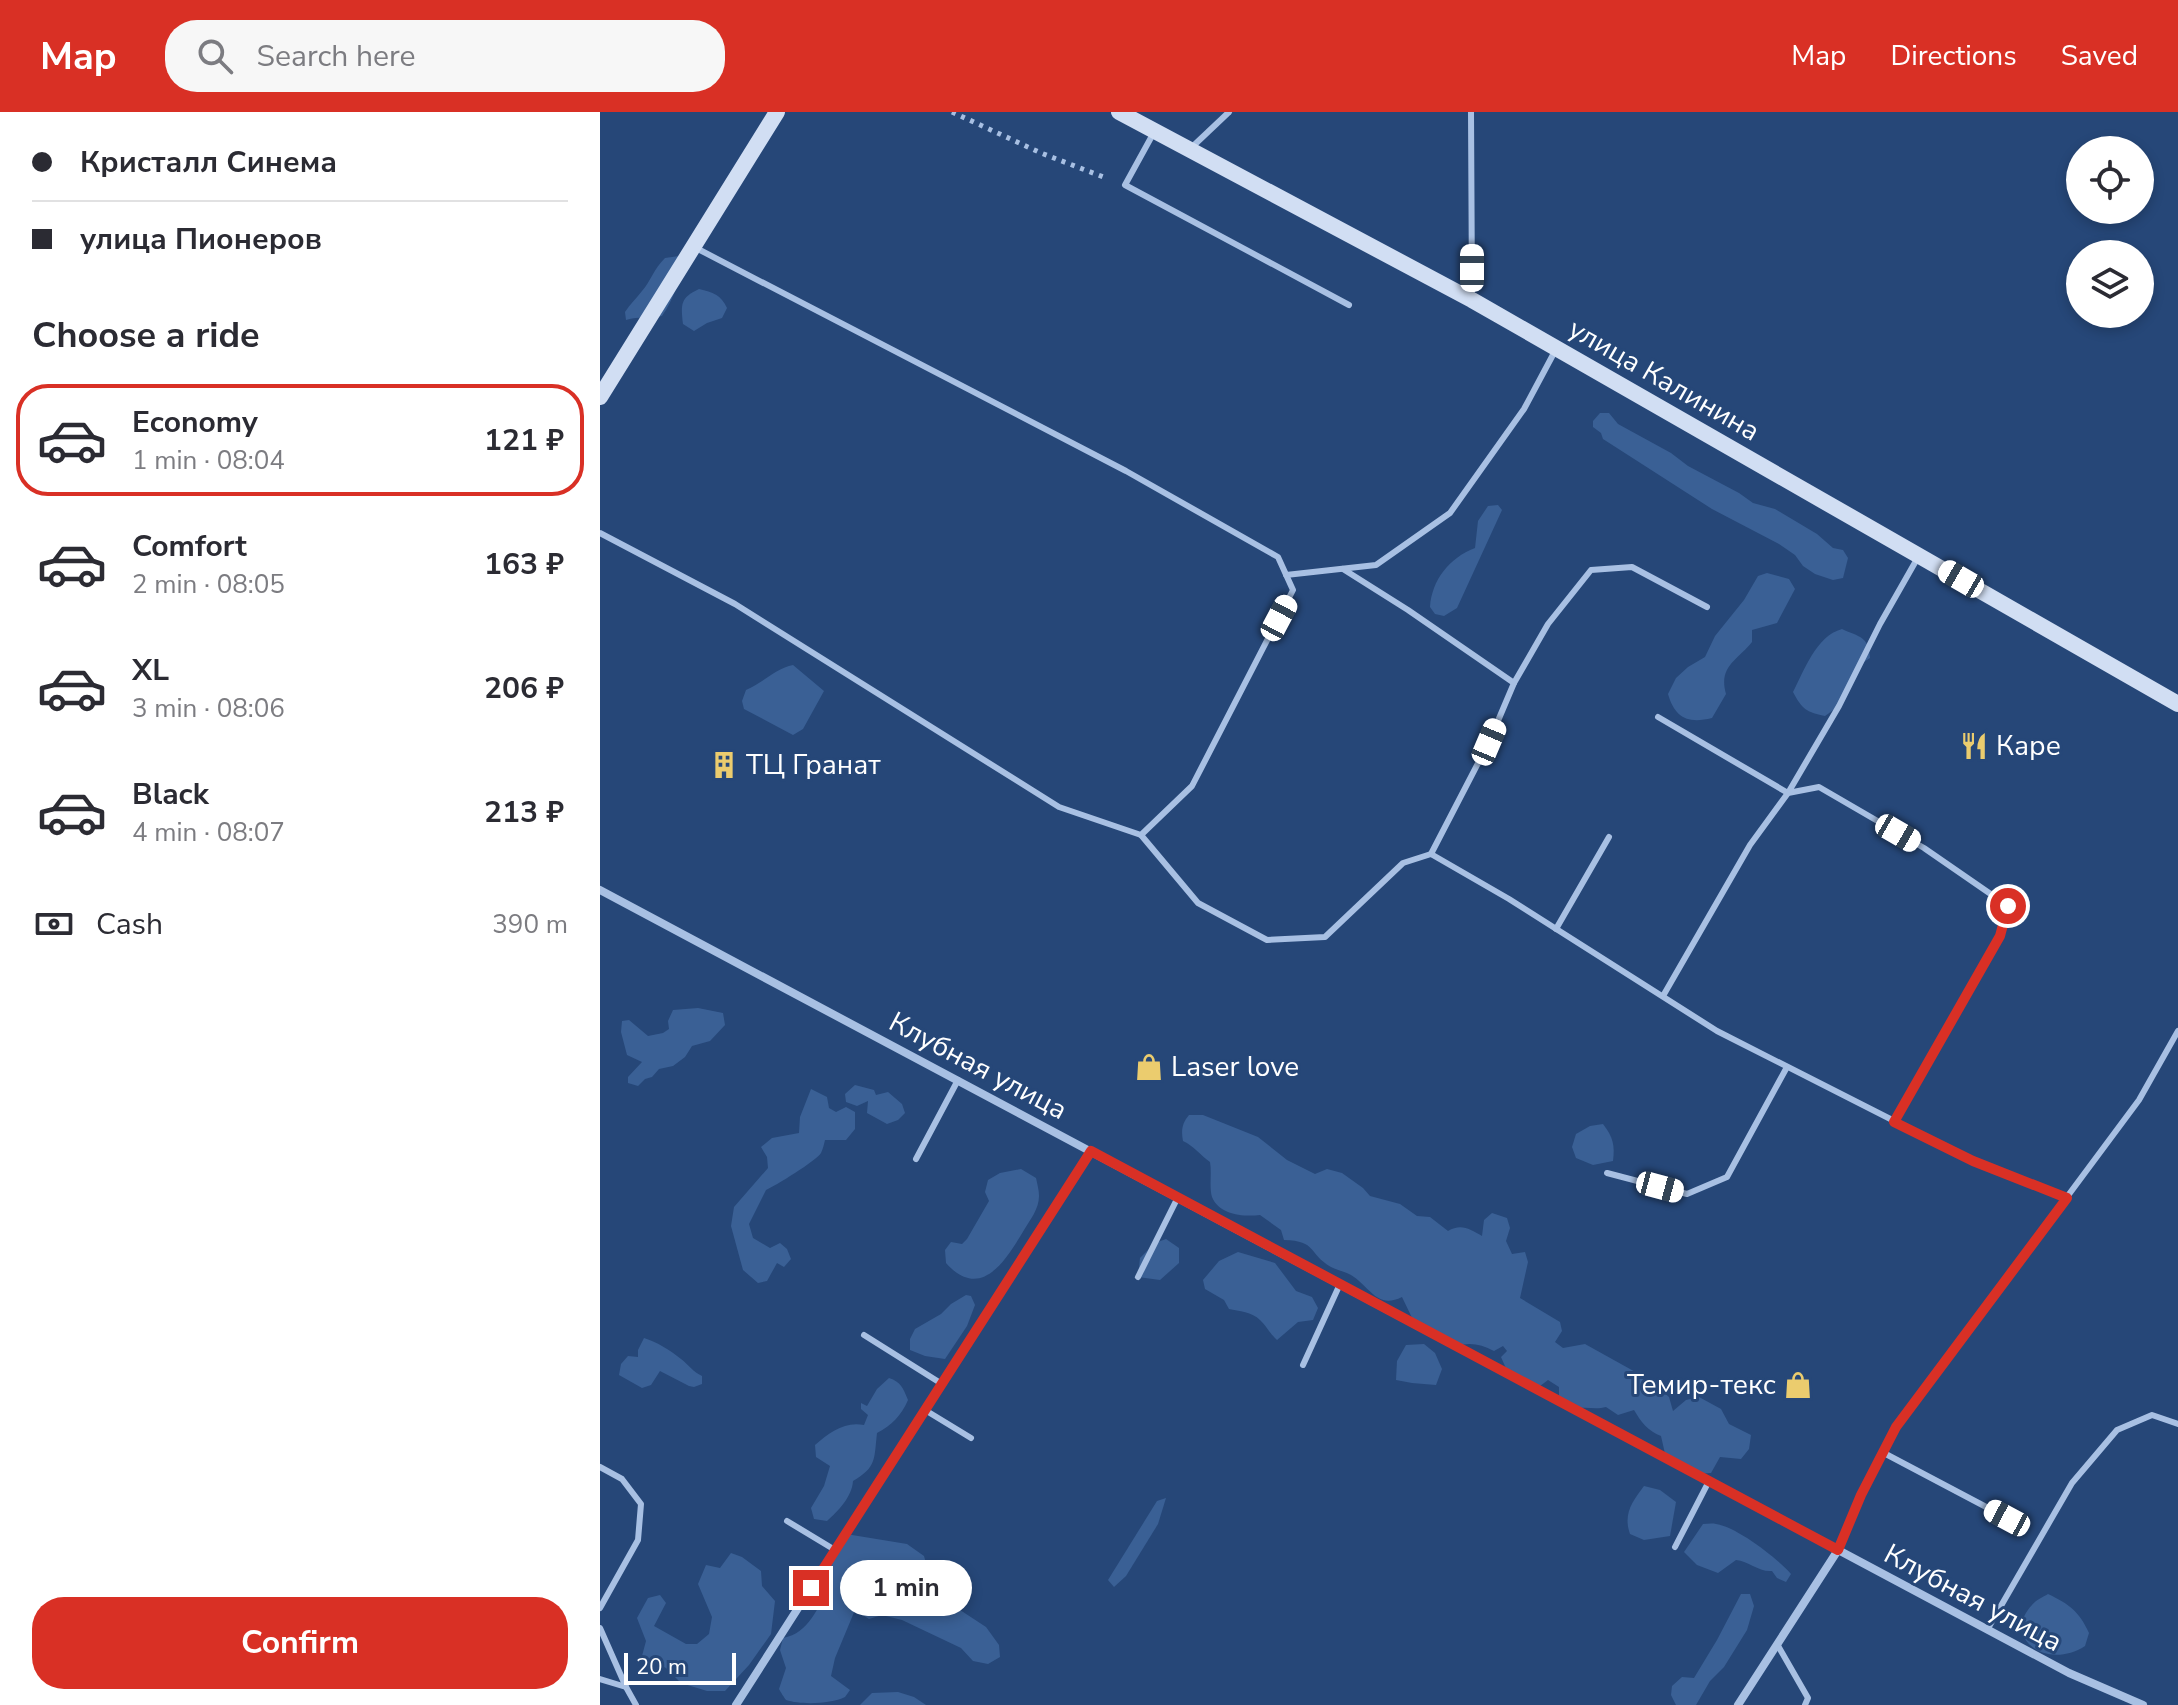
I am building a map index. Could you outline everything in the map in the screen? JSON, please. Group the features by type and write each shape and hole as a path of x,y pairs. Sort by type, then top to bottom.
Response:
{"street":[{"path":"600,397 777,112"},
{"name":"улица Калинина","path":"1119,112 1472,300 2178,704"},
{"name":"Клубная улица","path":"600,890 1987,1630 2069,1673 2143,1705"},
{"path":"736,1705 1091,1151"},
{"path":"1738,1705 1838,1550"}],"lane":[{"path":"1189,151 1229,112"},
{"path":"1471,112 1472,300"},
{"path":"1154,131 1125,185 1349,305"},
{"path":"694,247 1126,471 1278,557 1293,590 1192,786 1141,835"},
{"path":"1286,575 1376,565 1450,513 1524,409 1556,348"},
{"path":"600,533 735,604 1059,807 1141,835 1198,903 1267,940 1325,937 1403,863 1431,854 1489,742 1514,683 1548,624 1591,570 1632,567 1707,607"},
{"path":"1663,996 1750,845 1788,793 1839,706 1880,624 1919,556"},
{"path":"1343,569 1514,683"},
{"path":"1658,717 1788,793 1819,787 1924,848 2008,906 2000,936 1894,1122"},
{"path":"1556,929 1609,837"},
{"path":"1431,854 1717,1031 1973,1161 2067,1198"},
{"path":"1838,1550 1861,1495 1896,1427 2139,1100 2178,1031"},
{"path":"1607,1173 1687,1194 1727,1177 1787,1067"},
{"path":"916,1159 958,1080"},
{"path":"1138,1277 1178,1197"},
{"path":"1303,1365 1340,1284"},
{"path":"864,1335 942,1384"},
{"path":"925,1410 971,1438"},
{"path":"1987,1630 2072,1483 2117,1430 2152,1415 2178,1424"},
{"path":"1882,1452 2007,1518"},
{"path":"600,1467 622,1479 641,1504 638,1540 600,1608"},
{"path":"1675,1547 1709,1481"},
{"path":"787,1521 835,1550"},
{"path":"600,1628 636,1705"},
{"path":"1777,1644 1808,1698 1805,1705"},
{"path":"600,1679 626,1687"}],"path":[{"path":"952,112 1041,153 1125,185"}],"shaded area":[{"path":"679,256 676,288 662,316 626,320 625,312 661,262 665,258"},
{"path":"699,289 716,295 727,308 722,318 694,331 683,324 682,307 688,295"},
{"path":"1600,413 1609,413 1618,424 1671,453 1688,466 1753,503 1775,509 1817,534 1833,548 1843,550 1848,558 1843,578 1833,580 1815,574 1779,544 1712,509 1603,439 1593,427 1593,421"},
{"path":"1498,505 1502,510 1457,608 1444,616 1435,614 1430,607 1438,579 1457,558 1475,548 1478,521 1488,506"},
{"path":"1767,573 1789,579 1795,589 1777,623 1752,630 1752,642 1727,670 1724,684 1726,694 1712,718 1696,720 1679,714 1668,694 1676,678 1705,657 1715,636 1744,600 1758,576"},
{"path":"1842,629 1865,641 1870,658 1859,665 1839,706 1825,716 1813,713 1802,706 1793,692 1818,646"},
{"path":"793,665 824,691 803,729 793,735 744,709 742,701 746,690"},
{"path":"698,1008 723,1013 725,1025 710,1041 692,1046 685,1057 673,1066 659,1069 638,1086 628,1083 628,1077 642,1062 627,1055 621,1032 622,1021 629,1020 648,1036 669,1029 668,1021 673,1010"},
{"path":"855,1085 874,1090 876,1095 888,1092 902,1104 905,1113 887,1124 867,1113 868,1101 857,1106 846,1102 845,1094"},
{"path":"811,1089 827,1097 829,1108 836,1112 846,1107 855,1112 855,1129 846,1140 825,1140 818,1157 766,1190 749,1224 753,1238 770,1248 780,1243 791,1259 784,1267 777,1263 767,1281 758,1283 743,1270 731,1226 734,1207 768,1168 767,1157 761,1147 772,1138 799,1133 800,1117"},
{"path":"1189,1115 1203,1115 1258,1137 1287,1160 1315,1174 1327,1169 1342,1173 1370,1196 1400,1204 1417,1216 1430,1217 1448,1231 1461,1227 1482,1236 1484,1220 1492,1213 1507,1218 1510,1228 1506,1241 1512,1254 1525,1252 1528,1262 1520,1298 1560,1322 1562,1331 1555,1342 1563,1348 1585,1344 1648,1379 1669,1397 1673,1411 1686,1400 1699,1397 1721,1409 1729,1424 1751,1435 1749,1449 1741,1459 1720,1457 1711,1473 1697,1474 1666,1458 1661,1436 1645,1426 1634,1410 1618,1415 1606,1407 1575,1409 1559,1401 1559,1387 1548,1380 1536,1389 1508,1373 1501,1357 1507,1351 1503,1346 1494,1351 1475,1344 1456,1346 1415,1324 1402,1297 1387,1301 1375,1296 1352,1275 1323,1262 1307,1245 1284,1240 1281,1230 1260,1215 1240,1215 1220,1208 1212,1197 1210,1162 1183,1141 1183,1127"},
{"path":"1603,1124 1612,1141 1613,1161 1593,1165 1576,1158 1572,1147 1576,1134 1590,1126"},
{"path":"1021,1169 1036,1178 1039,1201 1036,1210 1001,1264 981,1278 970,1279 959,1274 946,1263 945,1250 951,1242 962,1244 967,1239 989,1201 985,1192 988,1180 1000,1173"},
{"path":"1166,1239 1179,1248 1179,1263 1160,1280 1138,1277 1140,1258 1155,1243"},
{"path":"1238,1252 1275,1263 1296,1291 1312,1297 1318,1308 1313,1320 1298,1322 1277,1340 1257,1317 1229,1309 1224,1300 1205,1289 1203,1280 1219,1261"},
{"path":"966,1295 971,1296 975,1305 967,1326 945,1359 910,1350 910,1339 915,1329"},
{"path":"644,1338 681,1359 702,1376 702,1384 689,1386 660,1371 651,1385 642,1388 619,1375 621,1364 628,1356 638,1357"},
{"path":"1424,1344 1435,1353 1442,1369 1436,1385 1396,1380 1397,1361 1406,1345"},
{"path":"889,1378 903,1389 908,1400 905,1406 896,1420 877,1433 873,1462 853,1481 850,1493 840,1508 827,1521 814,1519 811,1508 824,1486 830,1466 816,1457 815,1445 838,1429 864,1425 868,1415 861,1409 861,1403 867,1406 877,1389"},
{"path":"1644,1486 1660,1490 1676,1502 1670,1536 1644,1540 1630,1534 1628,1514"},
{"path":"1166,1498 1158,1524 1126,1576 1114,1587 1108,1580 1157,1501"},
{"path":"1703,1524 1725,1526 1756,1544 1791,1574 1786,1582 1777,1578 1772,1571 1736,1560 1718,1573 1697,1565 1684,1552"},
{"path":"846,1534 907,1544 924,1556 931,1581 957,1608 986,1627 999,1645 1000,1657 988,1664 973,1661 961,1648 902,1620 882,1615 869,1619 855,1610 831,1676 850,1690 845,1697 816,1703 786,1700 779,1689 786,1668 780,1650 783,1638 806,1625 832,1587 826,1565"},
{"path":"731,1553 761,1571 762,1586 775,1601 771,1634 725,1691 707,1691 681,1683 666,1668 642,1656 646,1641 637,1618 648,1598 660,1595 666,1603 654,1626 686,1644 697,1644 709,1634 712,1617 698,1584 706,1565 720,1568"},
{"path":"1741,1594 1750,1594 1754,1606 1747,1630 1696,1705 1676,1705 1671,1695 1672,1686 1682,1677 1694,1678"},
{"path":"2048,1594 2068,1605 2081,1619 2089,1633 2085,1646 2071,1653 2056,1655 2043,1653 2025,1639 2022,1629 2024,1617 2034,1603"},
{"path":"898,1692 926,1705 860,1705 872,1693"}],"place":[{"name":"Каре","path":"1974,746"},
{"name":"ТЦ Гранат","path":"724,765"},
{"name":"Laser love","path":"1149,1067"},
{"name":"Темир-текс","path":"1798,1385"}],"route":[{"path":"811,1588 1091,1151 1838,1550 1861,1495 1896,1427 2067,1198 1973,1161 1894,1122 2000,936 2008,906"}]}
